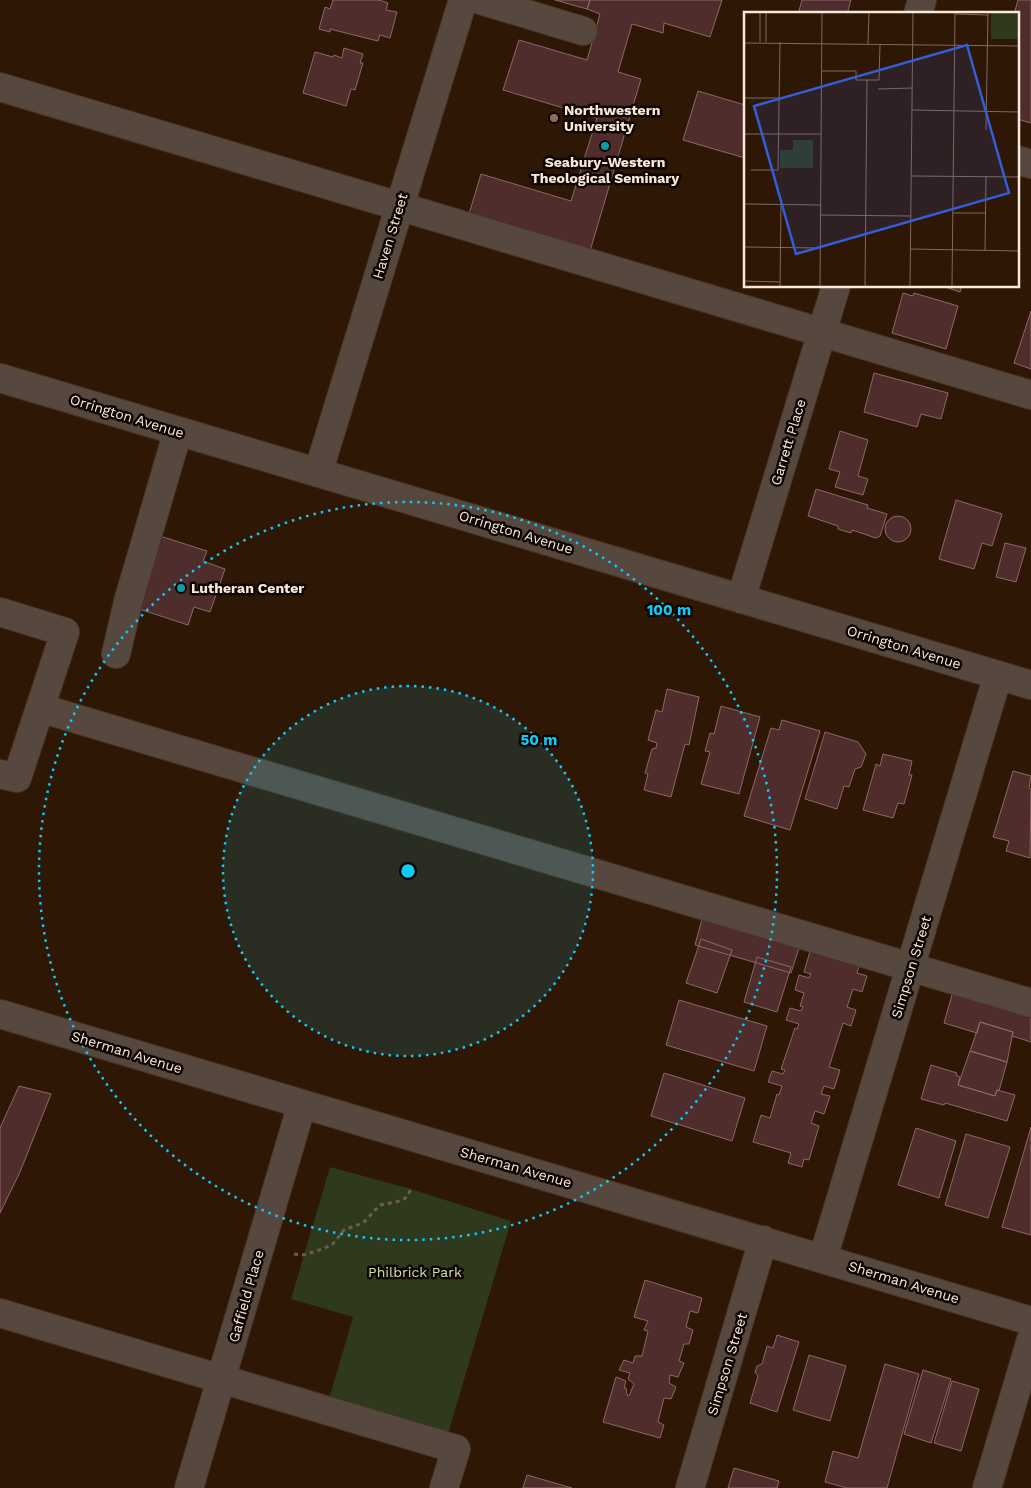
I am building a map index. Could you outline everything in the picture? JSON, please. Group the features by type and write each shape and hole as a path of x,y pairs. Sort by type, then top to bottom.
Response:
{"street":[{"name":"Haven Street","path":"318,473 462,0"},
{"path":"480,0 583,31"},
{"path":"0,87 1031,395"},
{"path":"1018,160 1031,164"},
{"name":"Garrett Place","path":"740,599 835,288"},
{"name":"Orrington Avenue","path":"0,378 1031,685"},
{"path":"116,654 128,602 178,431"},
{"path":"0,612 66,632 17,778 0,774"},
{"name":"Simpson Street","path":"823,1258 998,675"},
{"path":"40,708 1031,1004"},
{"name":"Sherman Avenue","path":"0,1014 1031,1321"},
{"name":"Gaffield Place","path":"189,1488 302,1104"},
{"name":"Simpson Street","path":"690,1488 763,1240"},
{"path":"0,1313 456,1449 444,1488"},
{"path":"987,1488 1031,1340"}],"path":[{"path":"294,1254 304,1255 332,1245 344,1230 363,1223 380,1205 400,1201 408,1197 412,1189"}],"green space":[{"name":"Philbrick Park","path":"330,1167 411,1189 511,1221 448,1434 329,1399 353,1317 291,1299"}],"building":[{"path":"333,0 379,0 388,3 386,10 397,12 390,38 380,35 378,41 330,29 330,32 319,29 325,7 330,9"},
{"path":"555,0 590,0 587,9"},
{"name":"Seabury-Western Theological Seminary","path":"590,0 722,0 710,37 664,23 663,33 632,24 618,72 641,79 590,251 469,214 481,174 571,201 597,118 503,90 519,40 587,60 600,14 587,9"},
{"path":"802,0 851,0 848,12 799,12"},
{"path":"1018,0 1031,0 1031,123 1018,119 1018,12 1015,12"},
{"path":"344,48 363,54 360,63 363,63 355,90 351,89 346,106 303,93 315,52 342,58"},
{"path":"698,91 744,105 744,158 683,140"},
{"path":"948,288 961,288 960,292"},
{"path":"903,293 913,296 914,293 958,306 946,349 892,333"},
{"path":"1031,311 1031,369 1014,363"},
{"path":"874,373 948,393 941,419 921,414 917,427 864,412"},
{"path":"840,431 868,440 858,476 868,479 863,495 835,487 840,472 829,469"},
{"path":"816,489 868,505 867,508 887,514 880,536 876,538 852,530 851,533 838,529 838,526 808,516"},
{"path":"956,500 1002,514 992,546 982,543 974,569 939,559"},
{"path":"898,516 907,520 911,529 907,538 898,542 889,538 885,529 889,520"},
{"name":"Lutheran Center","path":"160,536 207,551 203,561 225,569 210,612 194,607 188,625 136,608"},
{"path":"1005,543 1026,548 1016,582 996,577"},
{"path":"667,689 699,697 689,745 685,744 671,797 644,790 648,774 645,773 652,749 656,748 657,743 648,740 656,710 662,712"},
{"path":"721,706 760,717 739,794 701,784 710,752 705,751 710,733 714,734"},
{"path":"782,720 820,731 790,830 744,816 771,728 779,730"},
{"path":"825,732 858,742 866,754 861,767 855,769 849,787 844,786 837,809 805,799"},
{"path":"883,754 912,761 909,775 912,775 904,804 898,803 893,818 863,810 876,764 880,766"},
{"path":"1013,771 1031,776 1029,788 1031,789 1030,858 1006,851 1009,841 993,837"},
{"path":"702,919 799,948 791,973 695,945"},
{"path":"701,939 732,950 717,993 686,983"},
{"path":"811,948 860,963 857,973 867,976 862,992 853,989 847,1007 856,1010 851,1026 843,1023 829,1067 840,1070 834,1089 824,1086 821,1094 830,1096 824,1114 815,1111 811,1123 819,1126 809,1160 804,1159 802,1167 788,1163 791,1153 753,1142 761,1115 770,1118 777,1094 779,1095 782,1086 768,1082 772,1071 783,1074 785,1070 781,1069 795,1028 797,1029 799,1024 786,1020 790,1008 801,1011 803,1007 800,1006 804,993 795,990 799,975 809,978 811,974 804,972"},
{"path":"757,957 791,967 777,1012 744,1002"},
{"path":"954,988 1031,1013 1031,1042 1012,1036 1013,1032 980,1022 977,1033 944,1023"},
{"path":"679,1000 767,1026 754,1071 666,1045"},
{"path":"980,1022 1013,1032 1007,1062 970,1051"},
{"path":"970,1051 1007,1062 999,1091 997,1090 995,1096 958,1085"},
{"path":"931,1065 957,1073 956,1075 960,1077 958,1085 995,1096 997,1090 1015,1095 1007,1121 945,1103 944,1105 921,1099"},
{"path":"664,1073 745,1098 732,1141 651,1116"},
{"path":"19,1086 51,1094 20,1172 0,1213 0,1128"},
{"path":"1031,1127 1031,1235 1002,1227"},
{"path":"916,1128 956,1141 939,1198 898,1185"},
{"path":"966,1134 1010,1147 988,1218 945,1205"},
{"path":"645,1280 702,1298 698,1313 690,1311 686,1327 693,1330 689,1344 684,1344 679,1361 684,1363 678,1377 670,1375 669,1383 676,1387 671,1399 664,1398 658,1422 664,1425 660,1438 603,1422 616,1377 626,1381 624,1388 626,1388 627,1395 629,1396 634,1384 628,1379 630,1373 619,1370 624,1360 633,1363 635,1356 642,1356 648,1331 644,1330 648,1321 634,1317"},
{"path":"777,1335 799,1342 777,1412 750,1403 758,1376 755,1372 757,1366 762,1364 767,1346 773,1348"},
{"path":"809,1355 846,1366 830,1421 793,1410"},
{"path":"885,1364 919,1374 887,1488 847,1488 825,1482 833,1451 858,1458"},
{"path":"923,1370 951,1379 931,1443 904,1434"},
{"path":"952,1381 979,1389 961,1451 934,1443"},
{"path":"734,1468 779,1481 777,1488 728,1488"},
{"path":"527,1475 572,1488 523,1488"}],"place":[{"name":"Northwestern University","path":"554,118"},
{"name":"Seabury-Western Theological Seminary","path":"605,146"},
{"name":"Lutheran Center","path":"181,588"}]}
